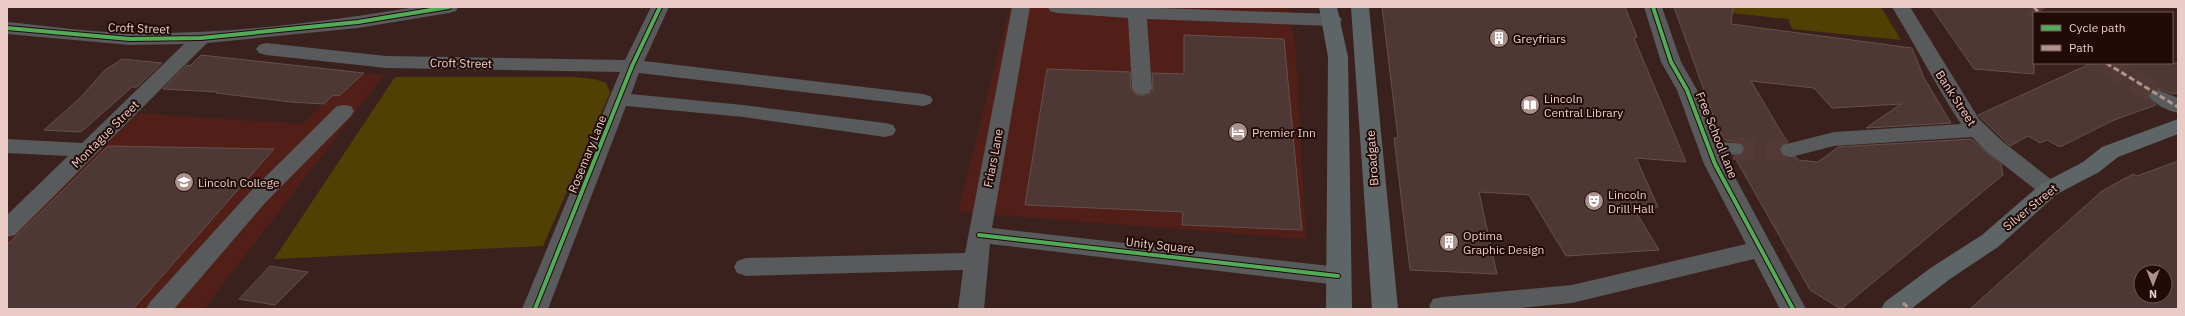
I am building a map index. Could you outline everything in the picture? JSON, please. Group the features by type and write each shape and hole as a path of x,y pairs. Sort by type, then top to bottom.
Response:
{"main road":[{"name":"Broadgate","path":"1360,7 1385,309"},
{"path":"1330,14 1338,57 1339,309"},
{"name":"Silver Street","path":"1902,307 1941,273 1990,241 2049,189 2091,167 2110,152 2178,126"}],"street":[{"path":"269,40 358,22 450,7"},
{"name":"Rosemary Lane","path":"535,309 632,66 660,7"},
{"name":"Friars Lane","path":"971,309 978,235 1021,7"},
{"path":"1057,7 1137,13 1330,14"},
{"name":"Free School Lane","path":"1653,7 1672,62 1687,90 1715,164 1793,309"},
{"name":"Bank Street","path":"1901,7 1927,49 1950,92 1977,130 1994,146 2049,189"},
{"path":"1137,13 1142,88"},
{"name":"Croft Street","path":"7,28 130,39 201,38 269,40 386,62 632,66 923,100"},
{"name":"Montague Street","path":"7,229 89,150 201,38"},
{"path":"2159,96 2178,107"},
{"path":"619,99 743,111 885,130"},
{"path":"159,309 257,198 344,111"},
{"path":"1792,150 1834,139 1977,130"},
{"path":"8,146 89,150"},
{"path":"1710,148 1733,149"},
{"name":"Unity Square","path":"978,235 1338,276"},
{"path":"1442,306 1577,301 1761,249"},
{"path":"746,267 976,261"}],"shaded area":[{"path":"1010,7 1288,7 1295,43 1306,239 958,212"},
{"path":"1676,7 1881,7 1901,40 1792,29 1788,19"},
{"name":"Lincoln College","path":"354,74 384,75 204,309 7,309 7,239 138,113 302,124"},
{"path":"395,77 574,77 594,79 606,83 610,93 543,246 274,259"}],"building":[{"path":"1382,7 1625,7 1637,37 1634,38 1686,162 1636,158 1658,207 1633,207 1659,250 1566,256 1529,195 1479,192 1497,274 1410,270 1394,138 1398,138"},
{"path":"1674,7 1733,7 1731,24 1912,48 1924,78 1951,123 1866,128 1901,104 1832,108 1814,88 1751,81 1787,142 1782,144 1779,149 1783,156 1796,157 1798,160 1818,162 1838,147 1971,139 2001,164 2003,175 1841,309 1810,290 1734,156 1742,155 1745,148 1741,143 1725,140 1718,129"},
{"path":"1931,7 2034,7 2034,74 1974,69"},
{"path":"1184,35 1284,39 1302,230 1182,225 1183,212 1025,205 1047,69 1130,72 1131,90 1135,94 1142,96 1149,94 1153,90 1152,73 1184,74"},
{"path":"201,55 364,73 339,96 333,95 324,104 291,102 216,93 218,92 163,89 187,65 190,66"},
{"path":"122,59 162,63 137,87 132,87 81,132 44,130 80,98 105,70"},
{"path":"2178,63 2178,93 2173,94 2160,89 2152,91 2148,96 2156,105 2114,120 2060,147 2047,140 2040,143 2028,136 2010,146 1978,115 2090,64"},
{"path":"108,146 274,149 133,309 7,309 7,245"},
{"path":"2178,161 2178,309 1970,309 2102,191 2133,174 2137,176"},
{"path":"270,266 308,272 275,305 239,299"}],"tunnel":[{"path":"2034,7 2038,12"},
{"path":"2108,64 2159,96"},
{"path":"1733,149 1791,150"}],"marked path":[{"path":"2034,7 2038,12"},
{"path":"2108,64 2178,107"},
{"path":"1903,303 1910,309"}],"cycle path":[{"path":"7,28 130,39 201,38 358,22 449,7"},
{"path":"535,309 632,66 660,7"},
{"path":"1653,7 1671,62 1687,90 1715,164 1793,309"},
{"path":"979,235 1338,276"}],"place":[{"name":"Greyfriars","path":"1499,38"},
{"name":"Lincoln Central Library","path":"1530,105"},
{"name":"Premier Inn","path":"1238,132"},
{"name":"Lincoln College","path":"184,182"},
{"name":"Lincoln Drill Hall","path":"1594,201"},
{"name":"Optima Graphic Design","path":"1449,242"}]}
